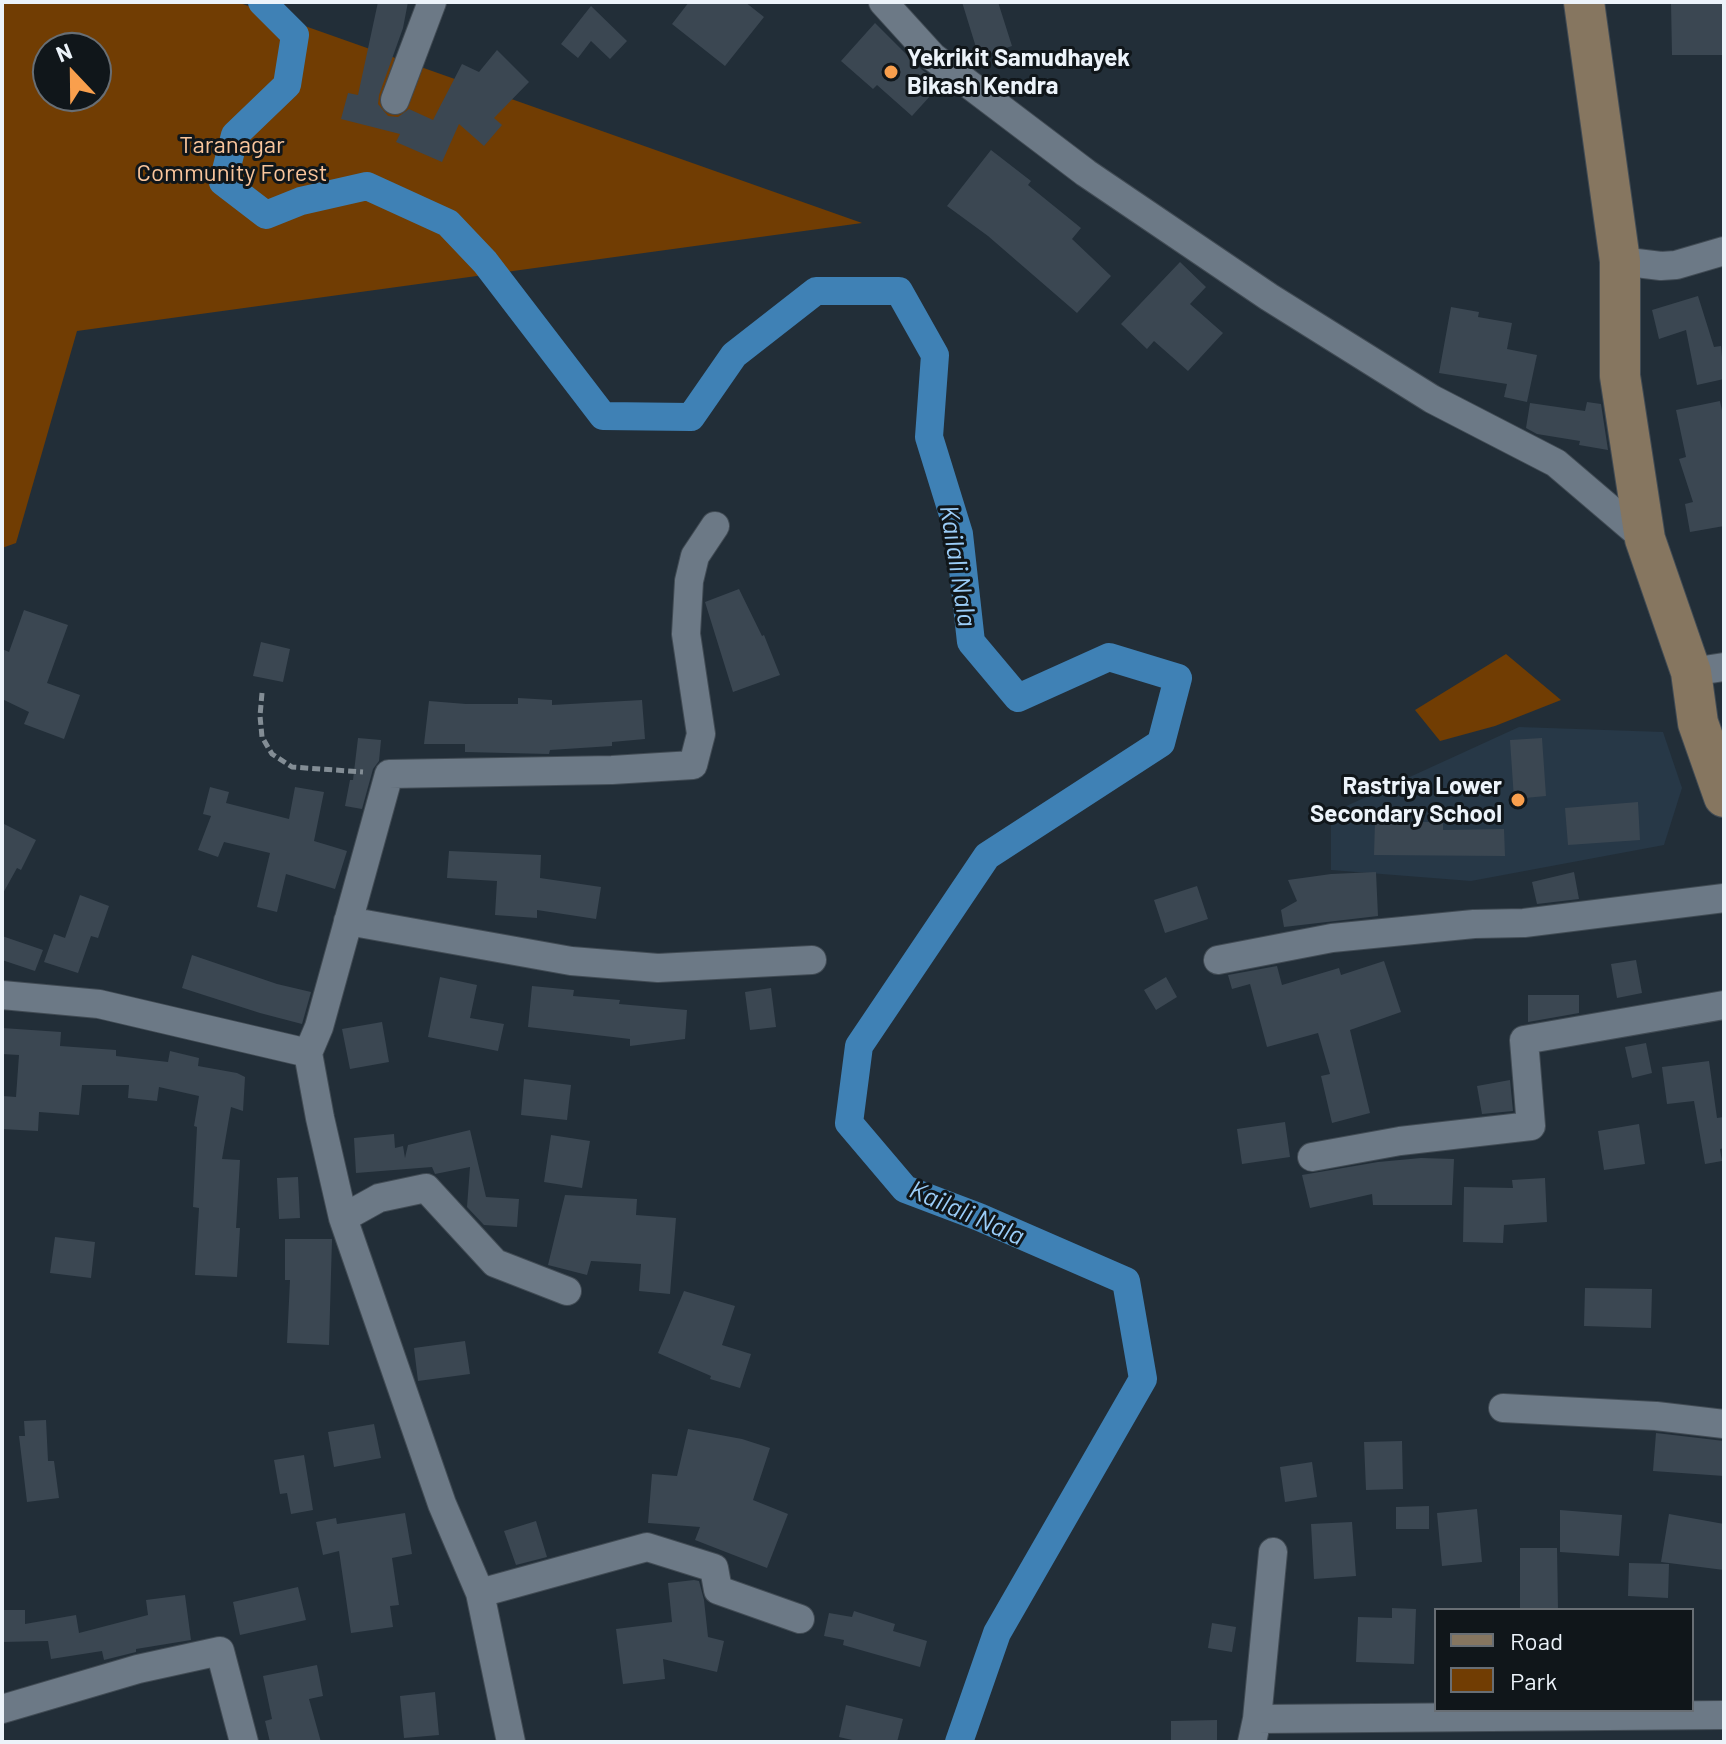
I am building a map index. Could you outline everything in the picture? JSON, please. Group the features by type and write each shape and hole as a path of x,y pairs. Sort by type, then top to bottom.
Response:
{"street":[{"path":"395,100 432,2"},
{"path":"883,2 933,57 1086,173 1269,297 1432,399 1556,463 1645,539"},
{"path":"1584,2 1620,261 1620,376 1645,539 1707,670 1698,723 1724,797"},
{"path":"1620,261 1676,265 1724,251"},
{"path":"511,1742 480,1593 442,1504 343,1218 308,1053 319,1027 389,774 612,770 693,765 701,734 686,634 689,581 695,556 715,526"},
{"path":"1218,960 1332,938 1474,924 1524,923 1724,898"},
{"path":"348,921 571,961 658,968 812,960"},
{"path":"2,995 99,1004 308,1053"},
{"path":"1312,1157 1400,1141 1531,1126 1524,1040 1724,1005"},
{"path":"343,1218 379,1198 426,1188 495,1263 567,1291"},
{"path":"1503,1408 1656,1416 1724,1424"},
{"path":"480,1593 647,1547 714,1568 718,1590 800,1619"},
{"path":"1273,1552 1254,1731 1724,1715"},
{"path":"2,1709 138,1669 220,1651 244,1742"}],"path":[{"path":"262,693 262,737 272,754 292,767 389,774"}],"shaded area":[{"name":"Rastriya Lower Secondary School","path":"1519,727 1663,732 1682,788 1664,845 1471,881 1331,870 1331,813"}],"green space":[{"name":"Taranagar Community Forest","path":"2,2 237,2 862,223 77,331 16,543 2,548"},
{"path":"1506,654 1561,700 1495,726 1440,741 1415,710"}],"building":[{"path":"378,2 408,2 403,28 379,95 378,104 388,116 398,117 409,109 433,120 462,64 479,72 497,50 529,82 494,118 502,125 484,146 459,124 442,162 396,142 400,134 341,119 348,93 358,95"},
{"path":"689,2 745,2 764,17 725,66 672,24"},
{"path":"962,2 998,2 1012,46 979,57"},
{"path":"1671,2 1724,2 1724,55 1672,55"},
{"path":"591,6 627,41 610,59 591,41 578,58 561,44"},
{"name":"Yekrikit Samudhayek Bikash Kendra","path":"875,23 921,69 941,84 912,116 877,85 873,89 841,61"},
{"path":"991,150 1031,181 1028,185 1081,228 1072,239 1111,276 1077,313 988,236 947,206"},
{"path":"1180,262 1206,287 1190,304 1223,333 1188,371 1154,341 1147,349 1121,324"},
{"path":"1698,296 1714,347 1721,346 1724,379 1697,385 1686,330 1659,339 1652,310"},
{"path":"1451,307 1479,312 1478,317 1512,323 1507,349 1537,355 1527,402 1504,397 1507,384 1439,373"},
{"path":"1720,401 1724,420 1724,526 1690,532 1685,504 1693,502 1679,459 1686,457 1676,410"},
{"path":"1587,402 1601,404 1608,450 1579,445 1580,441 1537,434 1526,428 1530,403 1585,411"},
{"path":"739,589 764,635 780,675 733,692 705,602"},
{"path":"24,610 68,625 47,683 80,695 64,739 24,724 29,712 2,699 2,649 9,652"},
{"path":"261,642 290,649 283,682 253,676"},
{"path":"518,698 552,700 552,705 642,700 645,739 612,742 612,746 550,750 549,754 465,752 465,744 424,744 429,701 518,704"},
{"path":"358,738 381,740 379,761 373,769 362,809 345,806 350,780 353,780"},
{"path":"1542,738 1546,796 1514,799 1510,740"},
{"path":"210,787 229,792 226,803 289,819 295,787 324,792 314,841 347,851 335,889 286,874 277,912 257,907 270,853 224,842 218,857 198,850 211,816 203,814"},
{"path":"1638,802 1640,840 1568,845 1565,808"},
{"path":"1375,822 1443,822 1443,830 1504,829 1505,856 1374,855"},
{"path":"2,823 36,840 21,870 17,868 2,895"},
{"path":"449,851 541,855 540,878 601,887 596,919 537,910 537,918 495,915 497,881 447,878"},
{"path":"1376,872 1378,916 1284,927 1281,910 1297,901 1288,880"},
{"path":"1574,872 1579,899 1537,904 1532,882"},
{"path":"1197,886 1208,919 1165,933 1154,900"},
{"path":"80,895 109,906 98,938 91,936 78,973 44,962 54,934 65,938"},
{"path":"2,936 43,950 35,971 2,960"},
{"path":"192,955 277,984 311,992 302,1024 182,988"},
{"path":"1636,960 1642,993 1617,998 1611,964"},
{"path":"1384,961 1401,1012 1350,1030 1370,1113 1332,1123 1321,1076 1330,1074 1318,1033 1267,1047 1250,984 1232,989 1228,975 1277,966 1282,985 1339,968 1341,975"},
{"path":"440,977 477,985 470,1018 504,1024 498,1051 428,1037"},
{"path":"1166,977 1177,997 1156,1010 1144,990"},
{"path":"532,986 574,990 573,996 620,1000 619,1004 687,1010 685,1039 630,1046 630,1039 528,1027"},
{"path":"771,988 776,1027 750,1030 745,992"},
{"path":"1528,995 1579,995 1579,1013 1528,1022"},
{"path":"382,1022 389,1062 350,1069 342,1029"},
{"path":"2,1028 61,1032 60,1046 116,1050 116,1056 168,1062 170,1051 199,1058 198,1066 245,1077 243,1111 231,1107 222,1159 240,1160 237,1277 195,1275 199,1208 193,1207 197,1127 194,1126 199,1096 159,1087 157,1101 128,1098 129,1085 82,1085 79,1115 39,1112 38,1131 2,1129 2,1096 16,1097 19,1055 2,1054"},
{"path":"1646,1043 1652,1073 1632,1078 1625,1047"},
{"path":"1709,1061 1717,1118 1724,1117 1724,1148 1720,1149 1722,1161 1705,1164 1694,1101 1667,1104 1662,1067"},
{"path":"524,1079 571,1085 567,1120 521,1115"},
{"path":"1510,1080 1513,1111 1482,1114 1477,1086"},
{"path":"1285,1122 1290,1157 1242,1164 1237,1129"},
{"path":"1639,1124 1645,1164 1604,1170 1598,1131"},
{"path":"470,1130 486,1197 519,1199 517,1227 484,1225 467,1207 470,1167 435,1174 432,1167 356,1173 354,1138 394,1134 395,1148 403,1146 405,1158 408,1145"},
{"path":"551,1135 590,1141 582,1188 544,1182"},
{"path":"1421,1158 1454,1159 1452,1205 1373,1205 1372,1194 1310,1208 1302,1175"},
{"path":"298,1177 300,1218 279,1219 277,1178"},
{"path":"1545,1178 1547,1222 1504,1225 1503,1243 1463,1242 1464,1187 1513,1188 1512,1180"},
{"path":"565,1195 637,1199 636,1215 676,1218 670,1294 639,1291 641,1264 591,1261 587,1275 548,1265"},
{"path":"55,1237 95,1242 91,1278 50,1273"},
{"path":"285,1239 332,1239 329,1345 287,1343 290,1280 285,1280"},
{"path":"1585,1288 1652,1289 1651,1328 1584,1326"},
{"path":"684,1291 735,1306 722,1345 751,1354 740,1388 710,1379 711,1376 658,1353"},
{"path":"465,1341 470,1374 418,1381 414,1348"},
{"path":"46,1420 48,1461 54,1461 59,1498 27,1502 19,1436 25,1436 24,1421"},
{"path":"374,1424 381,1458 334,1467 328,1432"},
{"path":"688,1429 742,1439 770,1448 753,1500 788,1514 767,1568 695,1540 700,1527 648,1523 652,1474 677,1476"},
{"path":"1656,1433 1724,1441 1724,1476 1653,1471"},
{"path":"1402,1441 1403,1489 1366,1490 1364,1442"},
{"path":"304,1455 313,1510 291,1514 287,1493 280,1494 274,1460"},
{"path":"1312,1462 1317,1497 1285,1502 1280,1467"},
{"path":"1429,1506 1429,1529 1396,1529 1396,1507"},
{"path":"1477,1509 1482,1562 1442,1566 1437,1513"},
{"path":"1560,1510 1622,1515 1619,1556 1560,1552"},
{"path":"405,1513 412,1554 392,1558 399,1605 390,1606 393,1627 351,1633 339,1551 323,1555 316,1522 336,1518 337,1524"},
{"path":"1669,1514 1724,1524 1724,1570 1661,1562"},
{"path":"536,1521 547,1557 516,1565 504,1531"},
{"path":"1352,1522 1356,1576 1314,1579 1311,1524"},
{"path":"1520,1548 1557,1548 1558,1608 1520,1608"},
{"path":"1629,1563 1669,1564 1668,1598 1628,1596"},
{"path":"699,1581 704,1600 708,1637 724,1641 717,1672 663,1659 665,1679 623,1684 616,1629 672,1622 668,1583"},
{"path":"298,1587 306,1620 240,1635 233,1602"},
{"path":"185,1595 191,1640 136,1649 136,1652 104,1660 102,1651 51,1659 48,1641 2,1642 2,1610 25,1610 25,1624 76,1615 79,1633 148,1615 146,1600"},
{"path":"1392,1608 1416,1609 1414,1664 1356,1662 1358,1617 1392,1618"},
{"path":"854,1611 895,1624 893,1631 927,1641 920,1667 843,1645 844,1640 824,1636 829,1613 852,1617"},
{"path":"1212,1623 1236,1627 1232,1652 1208,1648"},
{"path":"317,1665 323,1696 309,1699 321,1742 270,1742 265,1721 272,1719 263,1676"},
{"path":"435,1692 439,1735 404,1738 400,1696"},
{"path":"846,1705 903,1719 897,1742 861,1742 839,1737"},
{"path":"1217,1720 1217,1742 1171,1742 1171,1721"}],"waterway":[{"name":"Kailali Nala","path":"262,2 295,35 287,85 235,135 223,182 266,215 301,201 367,186 448,223 485,262 603,416 691,417 734,355 816,291 899,291 935,355 929,437 959,534 971,642 1018,698 1109,657 1178,678 1161,743 987,856 859,1046 849,1123 905,1189 979,1217 1126,1281 1143,1379 997,1633 959,1742"}],"place":[{"name":"Yekrikit Samudhayek Bikash Kendra","path":"891,72"},
{"name":"Rastriya Lower Secondary School","path":"1518,800"}]}
